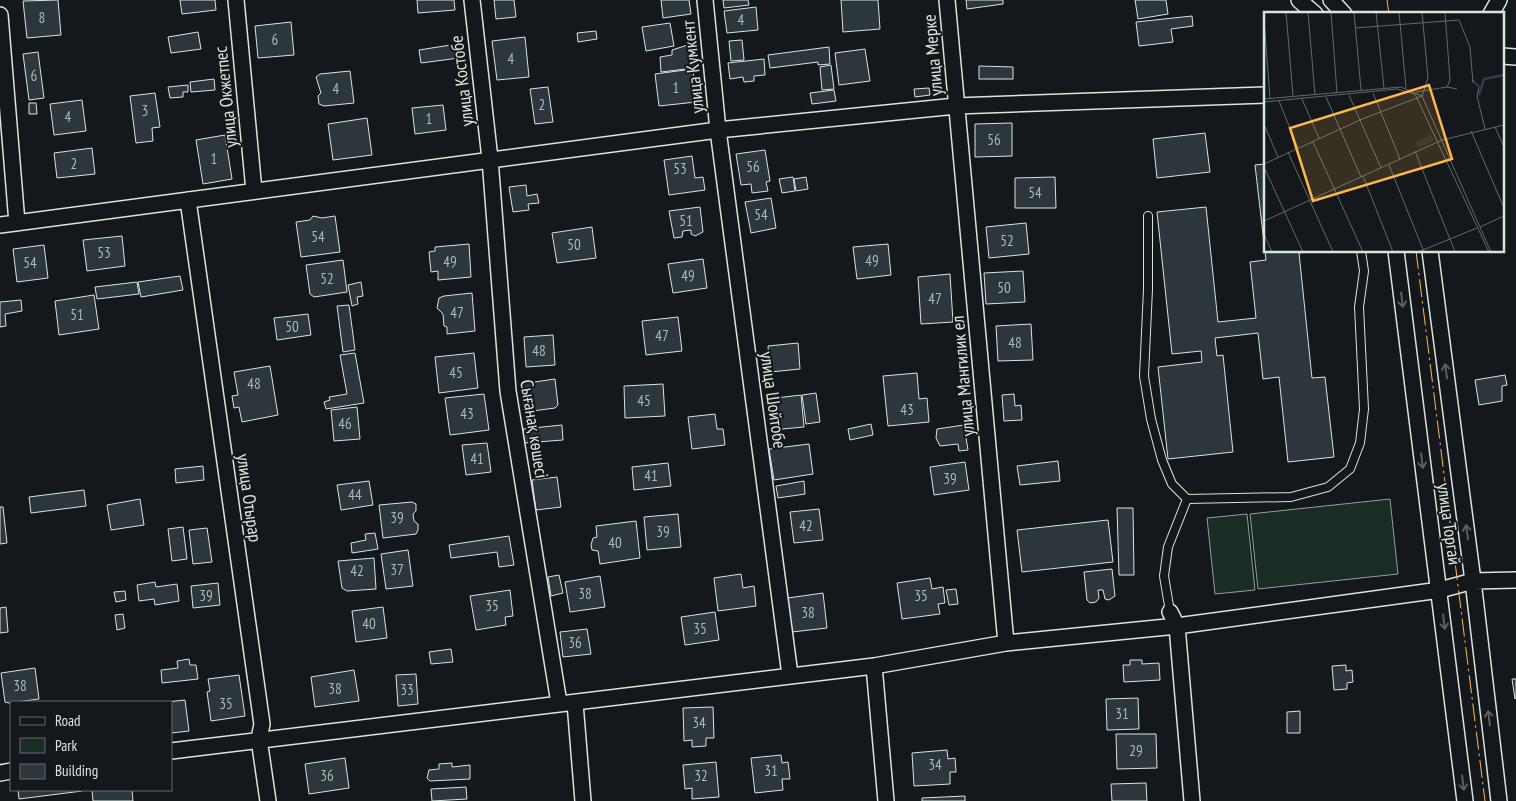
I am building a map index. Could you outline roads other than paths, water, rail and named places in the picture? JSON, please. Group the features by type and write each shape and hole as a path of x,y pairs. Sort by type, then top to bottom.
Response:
{"street":[{"name":"улица Окжетпес","path":"236,0 254,190"},
{"name":"улица Костобе","path":"472,0 490,159"},
{"name":"улица Кумкент","path":"705,0 718,130"},
{"name":"улица Мерке","path":"946,0 956,106"},
{"path":"1299,0 1313,12"},
{"path":"1331,0 1342,12"},
{"path":"1492,12 1499,0"},
{"path":"0,14 17,223"},
{"path":"0,225 718,130 956,106 1264,95"},
{"name":"улица Мангилик ел","path":"956,106 1006,643"},
{"name":"улица Шойтобе","path":"718,130 790,675"},
{"name":"Сығанақ көшесі","path":"490,159 508,391 559,703"},
{"name":"улица Отырар","path":"188,200 262,724 259,739 268,801"},
{"name":"улица Торгай","path":"1396,252 1465,801"},
{"name":"улица Торгай","path":"1430,252 1473,580 1499,801"},
{"path":"172,751 874,666 1006,643 1174,619 1440,590 1473,580 1516,580"},
{"path":"1174,619 1192,801"},
{"path":"874,666 886,801"},
{"path":"575,703 583,801"}],"lane":[{"path":"1148,216 1148,289 1144,376 1151,419 1162,460 1172,484 1187,498 1291,497 1328,487 1350,469 1360,443 1364,409 1359,307 1364,271 1361,252"},
{"path":"1174,619 1164,576 1168,546 1187,498"}]}
